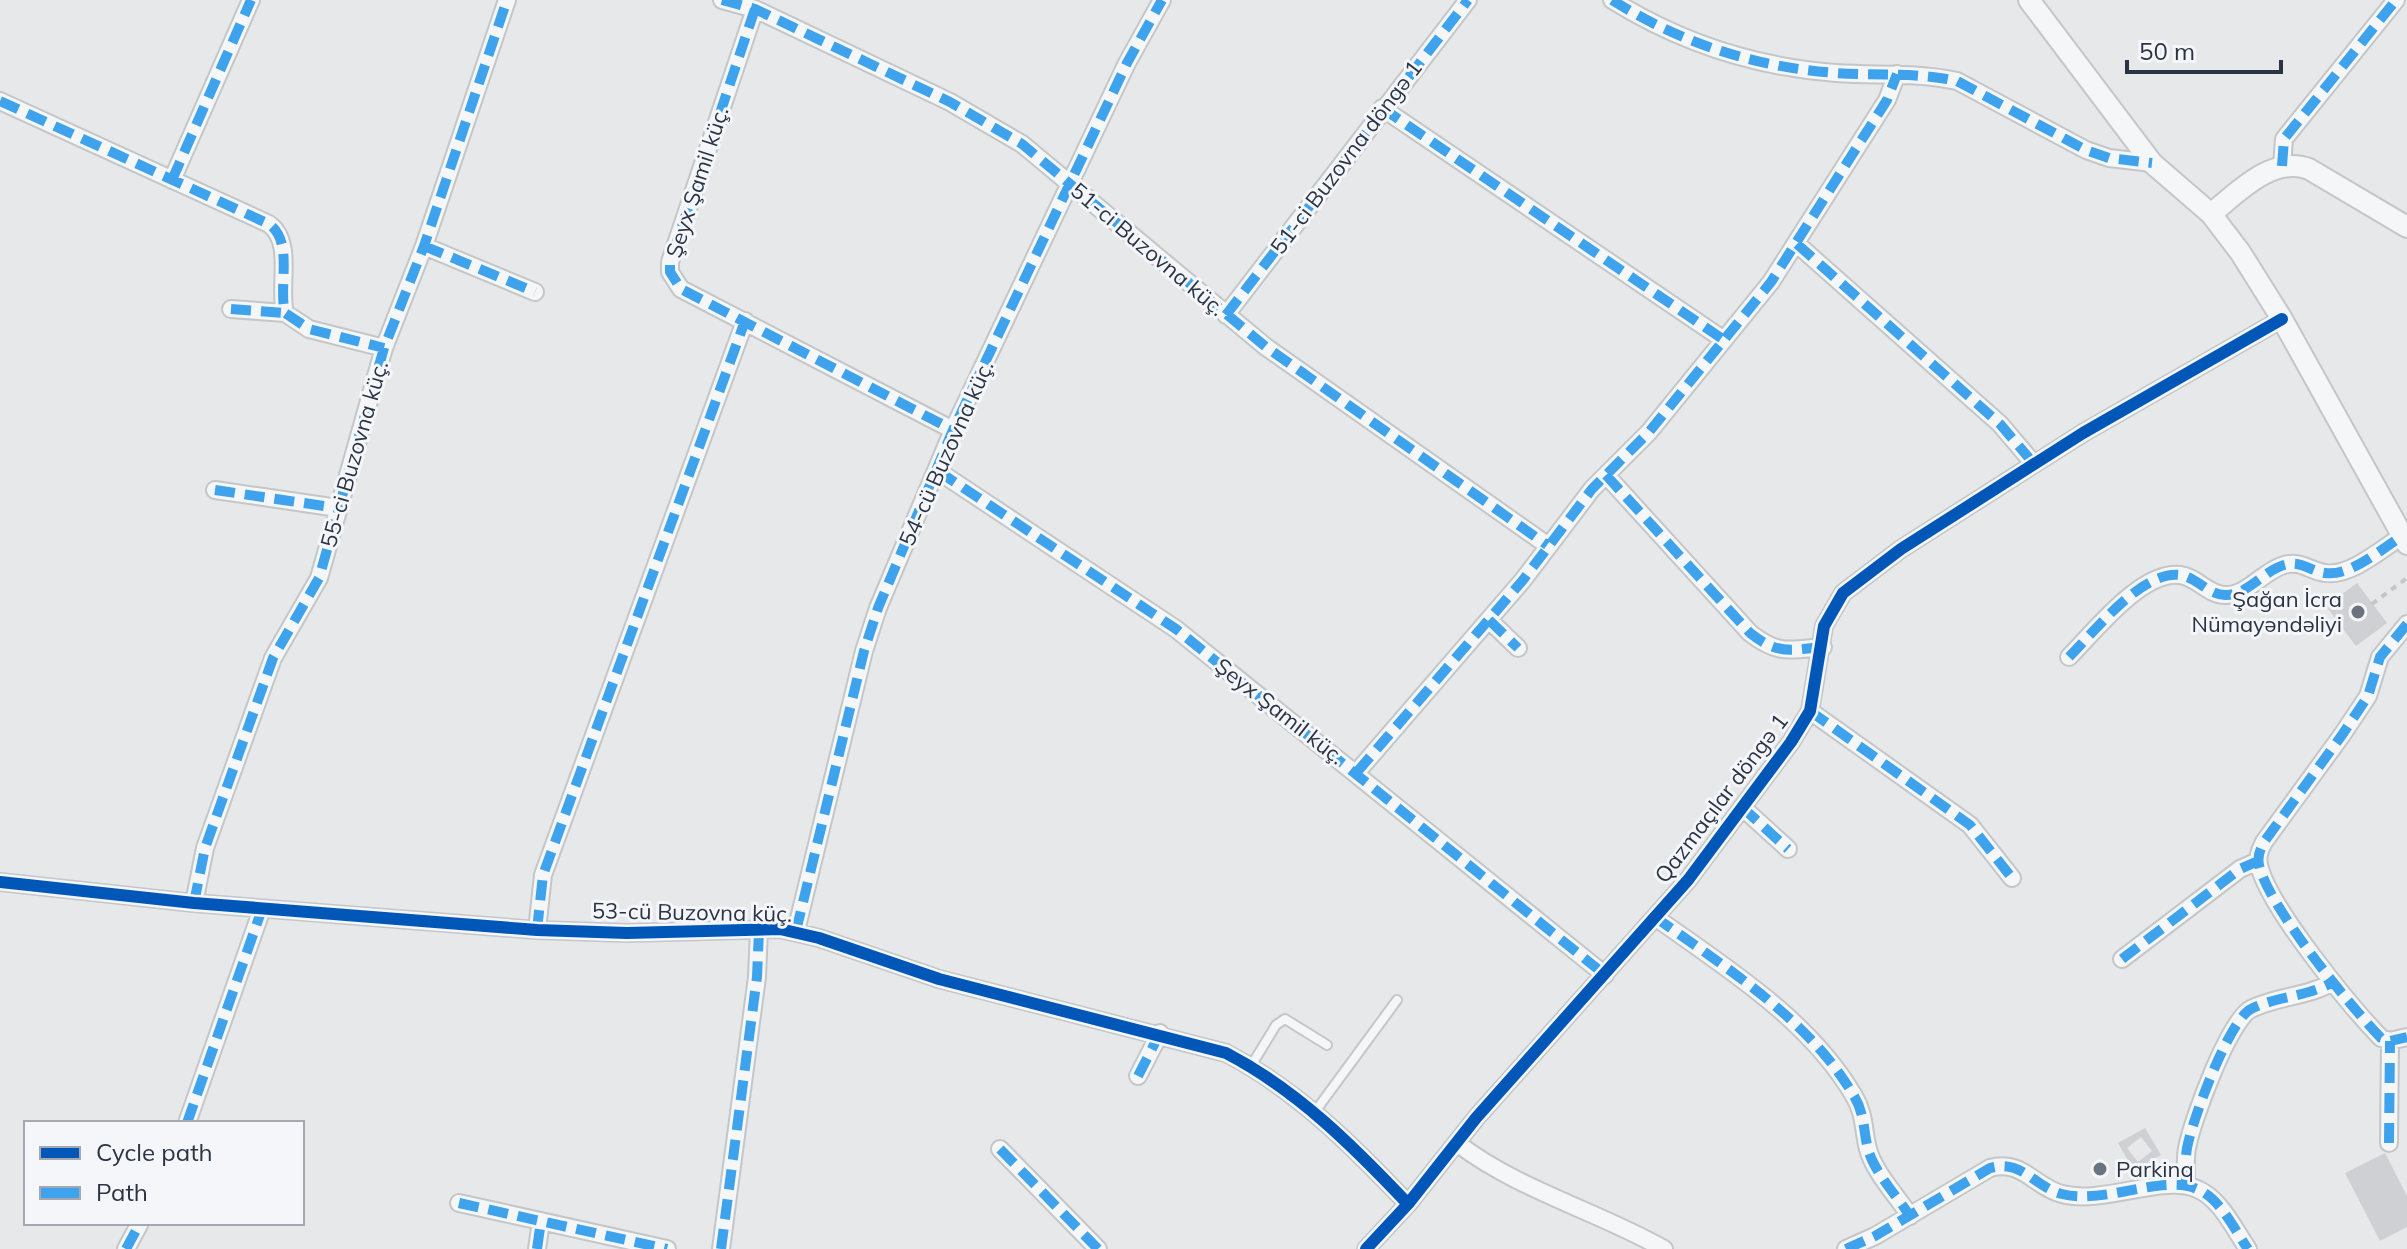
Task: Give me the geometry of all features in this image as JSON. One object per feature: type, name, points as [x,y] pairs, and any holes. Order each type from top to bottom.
[{"type":"street","points":[[172,180],[251,0]]},
{"type":"street","name":"55-ci Buzovna küç.","points":[[194,903],[205,848],[273,658],[313,593],[384,348],[424,246],[507,0]]},
{"type":"street","name":"54-cü Buzovna küç.","points":[[796,931],[864,651],[878,608],[953,430],[1127,63],[1162,0]]},
{"type":"street","name":"51-ci Buzovna döngə 1","points":[[1226,315],[1382,108],[1468,0]]},
{"type":"street","points":[[1612,0],[1666,30],[1737,58],[1814,71],[1897,74],[1957,81],[2086,150],[2109,158],[2152,163]]},
{"type":"street","points":[[2029,0],[2152,163],[2211,214],[2240,252],[2282,319],[2405,540],[2344,570],[2323,573],[2296,563],[2287,564],[2238,593],[2227,595],[2217,594],[2189,577],[2166,575],[2125,600],[2069,657]]},
{"type":"street","points":[[2282,166],[2284,139],[2396,0]]},
{"type":"street","name":"51-ci Buzovna küç.","points":[[726,1],[755,9],[984,119],[1022,144],[1266,347],[1547,545]]},
{"type":"street","name":"Şeyx Şamil küç.","points":[[755,9],[670,262],[670,272],[681,289],[953,430]]},
{"type":"street","points":[[1357,772],[1489,620],[1606,475],[1649,432],[1724,340],[1797,244],[1887,100],[1897,74]]},
{"type":"street","points":[[0,101],[279,232],[282,242],[281,298],[285,313]]},
{"type":"street","points":[[1382,108],[1724,340]]},
{"type":"street","points":[[2211,214],[2255,180],[2282,166],[2309,169],[2407,227]]},
{"type":"street","points":[[1797,244],[2000,424],[2034,464]]},
{"type":"street","points":[[424,246],[535,292]]},
{"type":"street","points":[[231,309],[285,313],[309,329],[384,348]]},
{"type":"street","name":"Qazmaçılar döngə 1","points":[[1366,1249],[1384,1242],[1408,1204],[1457,1143],[1655,917],[1742,807],[1810,711],[1828,615],[1843,593],[1901,549],[2034,464],[2282,319]]},
{"type":"street","points":[[537,930],[543,875],[745,321]]},
{"type":"street","name":"Şeyx Şamil küç.","points":[[938,471],[1176,629],[1605,975]]},
{"type":"street","points":[[1606,475],[1750,633],[1768,647],[1781,651],[1823,647]]},
{"type":"street","points":[[215,490],[338,508]]},
{"type":"street","points":[[1489,620],[1518,648]]},
{"type":"street","points":[[2389,1143],[2399,1039],[2381,1038],[2333,982],[2266,883],[2258,861],[2264,842],[2351,722],[2373,685],[2380,657],[2407,624]]},
{"type":"street","points":[[1810,711],[1970,825],[2012,878]]},
{"type":"street","points":[[1742,807],[1788,849]]},
{"type":"street","points":[[2122,959],[2240,869],[2258,861]]},
{"type":"street","name":"53-cü Buzovna küç.","points":[[0,882],[194,903],[537,930],[627,933],[796,931],[939,979],[1160,1033],[1226,1053],[1251,1066],[1314,1113],[1346,1140],[1408,1204]]},
{"type":"street","points":[[188,1121],[262,909]]},
{"type":"street","points":[[1655,917],[1761,995],[1817,1045],[1855,1096],[1863,1114],[1871,1158],[1910,1216]]},
{"type":"street","points":[[721,1249],[757,977],[759,930]]},
{"type":"street","points":[[2186,1185],[2187,1146],[2235,1025],[2250,1009],[2318,991],[2333,982]]},
{"type":"street","points":[[1138,1076],[1160,1033]]},
{"type":"street","points":[[1457,1143],[1495,1169],[1617,1222],[1664,1249]]},
{"type":"street","points":[[1000,1149],[1098,1249]]},
{"type":"street","points":[[1846,1249],[2000,1165],[2020,1168],[2066,1195],[2135,1192],[2186,1185],[2208,1194],[2248,1249]]},
{"type":"street","points":[[459,1203],[667,1249]]},
{"type":"street","points":[[537,1249],[541,1221]]},
{"type":"street","points":[[126,1249],[139,1225]]},
{"type":"lane","points":[[1314,1113],[1397,1000]]},
{"type":"lane","points":[[1251,1066],[1276,1025],[1285,1019],[1327,1045]]},
{"type":"path","points":[[2372,604],[2407,578]]},
{"type":"building","points":[[2357,583],[2387,623],[2356,646],[2326,606]]},
{"type":"building","points":[[2145,1128],[2161,1155],[2134,1171],[2118,1143]],"holes":[[[2141,1137],[2152,1151],[2138,1162],[2127,1148]]]},
{"type":"building","points":[[2385,1153],[2407,1196],[2407,1227],[2380,1241],[2345,1173]]},
{"type":"marked path","points":[[172,180],[251,0]]},
{"type":"marked path","points":[[194,903],[205,848],[273,658],[319,578],[384,348],[424,246],[507,0]]},
{"type":"marked path","points":[[722,0],[755,9],[950,102],[1022,144],[1266,347],[1547,545]]},
{"type":"marked path","points":[[796,931],[864,651],[878,608],[953,430],[1127,63],[1162,0]]},
{"type":"marked path","points":[[1226,315],[1468,0]]},
{"type":"marked path","points":[[1612,0],[1665,29],[1747,59],[1806,70],[1927,76],[1957,81],[2086,150],[2109,158],[2152,163]]},
{"type":"marked path","points":[[2282,166],[2284,139],[2396,0]]},
{"type":"marked path","points":[[755,9],[670,262],[670,272],[681,289],[953,430]]},
{"type":"marked path","points":[[1357,772],[1523,580],[1592,489],[1649,432],[1771,282],[1887,100],[1897,74]]},
{"type":"marked path","points":[[0,101],[269,224],[277,232],[283,253],[285,313],[309,329],[384,348]]},
{"type":"marked path","points":[[1382,108],[1724,340]]},
{"type":"marked path","points":[[1797,244],[2000,424],[2034,464]]},
{"type":"marked path","points":[[424,246],[535,292]]},
{"type":"marked path","points":[[231,309],[285,313]]},
{"type":"marked path","points":[[537,930],[543,875],[745,321]]},
{"type":"marked path","points":[[938,471],[1176,629],[1605,975]]},
{"type":"marked path","points":[[1606,475],[1750,633],[1776,648],[1823,647]]},
{"type":"marked path","points":[[215,490],[338,508]]},
{"type":"marked path","points":[[2069,657],[2135,592],[2165,576],[2186,576],[2213,592],[2233,594],[2284,565],[2300,565],[2325,573],[2345,571],[2402,536]]},
{"type":"marked path","points":[[1489,620],[1518,648]]},
{"type":"marked path","points":[[2407,624],[2380,657],[2368,696],[2264,842],[2258,859],[2266,883],[2293,929],[2350,1003],[2381,1038],[2390,1041],[2407,1037]]},
{"type":"marked path","points":[[1810,711],[1970,825],[2012,878]]},
{"type":"marked path","points":[[1742,807],[1788,849]]},
{"type":"marked path","points":[[2122,959],[2240,869],[2258,861]]},
{"type":"marked path","points":[[188,1121],[262,909]]},
{"type":"marked path","points":[[1655,917],[1764,997],[1814,1043],[1858,1103],[1871,1158],[1910,1216]]},
{"type":"marked path","points":[[721,1249],[757,977],[759,930]]},
{"type":"marked path","points":[[2186,1185],[2187,1148],[2196,1116],[2222,1051],[2242,1017],[2261,1005],[2313,991],[2333,982]]},
{"type":"marked path","points":[[1138,1076],[1160,1033]]},
{"type":"marked path","points":[[2389,1143],[2390,1041]]},
{"type":"marked path","points":[[1000,1149],[1098,1249]]},
{"type":"marked path","points":[[1846,1249],[1875,1236],[1990,1168],[2001,1166],[2020,1170],[2052,1191],[2078,1196],[2167,1185],[2197,1189],[2220,1207],[2248,1249]]},
{"type":"marked path","points":[[459,1203],[667,1249]]},
{"type":"marked path","points":[[537,1249],[541,1221]]},
{"type":"marked path","points":[[126,1249],[139,1225]]},
{"type":"cycle path","points":[[1366,1249],[1408,1204],[1476,1118],[1688,880],[1791,742],[1810,711],[1824,626],[1843,593],[1901,549],[2083,433],[2282,319]]},
{"type":"cycle path","points":[[0,882],[194,903],[537,930],[627,933],[780,929],[819,938],[939,979],[1226,1053],[1277,1084],[1323,1121],[1408,1204]]},
{"type":"place","name":"Şağan İcra Nümayəndəliyi","points":[[2358,612]]},
{"type":"place","name":"Parkinq","points":[[2100,1169]]}]
